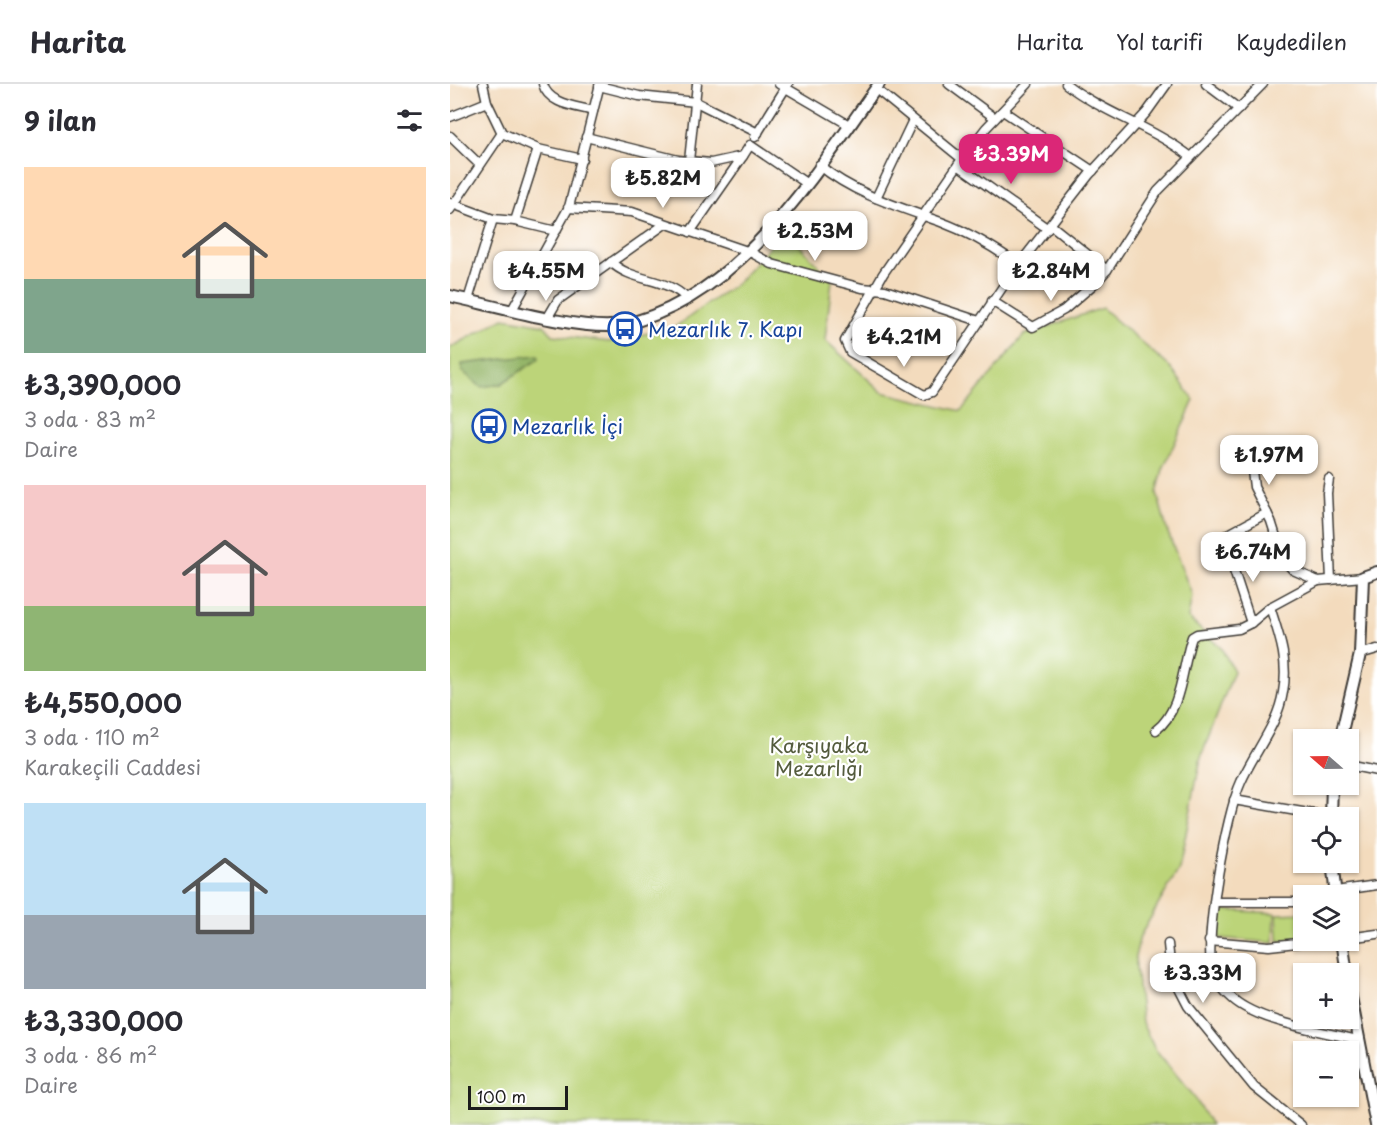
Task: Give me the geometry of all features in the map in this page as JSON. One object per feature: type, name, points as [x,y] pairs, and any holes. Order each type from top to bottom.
[{"type":"main road","points":[[450,296],[583,324],[620,325],[666,310],[750,252],[806,183],[878,85]]},
{"type":"main road","points":[[1343,729],[1360,654],[1363,578],[1377,572]]},
{"type":"main road","points":[[1356,1029],[1376,1125]]},
{"type":"street","points":[[483,84],[487,102],[501,133],[538,149],[582,159]]},
{"type":"street","points":[[543,84],[545,93],[553,99],[593,111]]},
{"type":"street","points":[[690,161],[697,84]]},
{"type":"street","points":[[949,84],[995,118]]},
{"type":"street","points":[[1028,84],[995,118],[960,162],[873,290],[845,342],[846,348],[924,395],[932,392],[1018,265],[1093,171],[1167,84]]},
{"type":"street","points":[[1066,84],[1087,99],[1136,123],[1191,157]]},
{"type":"street","points":[[1206,84],[1239,109]]},
{"type":"street","points":[[992,301],[1027,325],[1037,326],[1083,294],[1107,270],[1158,191],[1263,84]]},
{"type":"street","points":[[512,310],[568,208],[600,85],[639,96],[696,102],[758,133]]},
{"type":"street","points":[[690,232],[758,133],[784,85],[849,125]]},
{"type":"street","points":[[878,85],[960,162],[1107,270]]},
{"type":"street","points":[[450,117],[487,102]]},
{"type":"street","points":[[1003,111],[1093,171]]},
{"type":"street","points":[[876,198],[913,120]]},
{"type":"street","points":[[501,133],[451,206],[493,219],[515,221],[556,231]]},
{"type":"street","points":[[450,136],[480,165]]},
{"type":"street","points":[[586,137],[690,161],[711,163],[743,156]]},
{"type":"street","points":[[750,145],[806,183]]},
{"type":"street","points":[[515,221],[538,149]]},
{"type":"street","points":[[819,165],[833,177],[876,198],[964,232],[1002,253],[1018,265]]},
{"type":"street","points":[[568,208],[620,210],[750,252],[772,264],[873,290],[885,290],[979,321]]},
{"type":"street","points":[[468,300],[493,219]]},
{"type":"street","points":[[548,317],[558,300],[665,224]]},
{"type":"street","points":[[611,262],[620,269],[671,288],[686,298]]},
{"type":"street","points":[[1251,463],[1254,488],[1267,513],[1284,559],[1293,570],[1318,581]]},
{"type":"street","points":[[1329,479],[1327,502],[1331,580]]},
{"type":"street","points":[[1251,623],[1223,537],[1267,513]]},
{"type":"street","points":[[1156,730],[1163,725],[1179,688],[1192,637],[1197,634],[1239,629],[1251,623],[1270,607],[1318,581],[1363,578]]},
{"type":"street","points":[[1270,607],[1285,653],[1283,692],[1271,726],[1234,800],[1222,855],[1209,941],[1212,970],[1216,982],[1235,1001],[1276,1020],[1358,1040]]},
{"type":"street","points":[[1360,654],[1377,649]]},
{"type":"street","points":[[1359,767],[1377,771]]},
{"type":"street","points":[[1234,800],[1293,810]]},
{"type":"street","points":[[1359,889],[1377,885]]},
{"type":"street","points":[[1215,902],[1293,902]]},
{"type":"street","points":[[1359,936],[1377,934]]},
{"type":"street","points":[[1209,941],[1269,946],[1293,943]]},
{"type":"street","points":[[1167,944],[1171,973],[1188,1006],[1254,1087],[1301,1125]]},
{"type":"green space","name":"Karşıyaka Mezarlığı","points":[[785,230],[832,280],[825,340],[882,392],[961,411],[1024,335],[1102,308],[1171,368],[1194,400],[1163,469],[1157,493],[1167,530],[1192,595],[1188,618],[1221,648],[1234,671],[1201,757],[1179,869],[1140,936],[1135,957],[1142,1023],[1155,1049],[1194,1096],[1211,1125],[450,1125],[450,348],[504,318],[544,325],[553,335],[609,342],[675,327],[737,283]]},
{"type":"green space","points":[[538,355],[539,359],[501,384],[481,387],[462,371],[462,364]]},
{"type":"green space","points":[[1221,910],[1275,913],[1274,943],[1218,938]]},
{"type":"green space","points":[[1293,913],[1293,940],[1278,941],[1277,914]]},
{"type":"place","name":"Mezarlık 7. Kapı","points":[[625,329]]},
{"type":"place","name":"Mezarlık İçi","points":[[489,426]]}]
